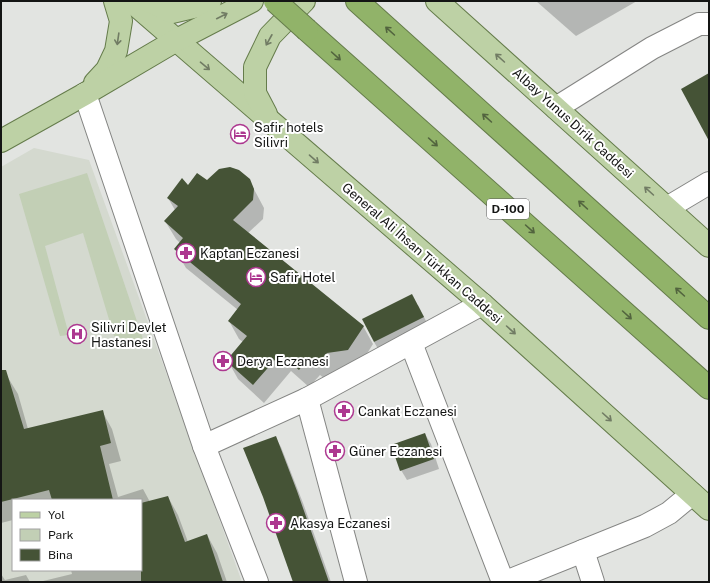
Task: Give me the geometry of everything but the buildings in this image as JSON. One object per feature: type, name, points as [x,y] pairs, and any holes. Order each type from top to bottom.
[{"type":"highway","name":"D-100","points":[[275,1],[709,388]]},
{"type":"highway","points":[[357,1],[709,318]]},
{"type":"main road","points":[[85,94],[107,70],[116,51],[121,21],[115,1]]},
{"type":"main road","name":"General Ali İhsan Türkkan Caddesi","points":[[130,1],[482,304],[709,509]]},
{"type":"main road","points":[[149,1],[172,12],[206,4],[210,1]]},
{"type":"main road","points":[[1,141],[175,41],[252,1]]},
{"type":"main road","points":[[268,120],[255,93],[255,67],[270,36],[304,1]]},
{"type":"main road","name":"Albay Yunus Dirik Caddesi","points":[[437,1],[709,246]]},
{"type":"street","points":[[556,108],[652,48],[699,24],[709,24]]},
{"type":"street","points":[[85,94],[204,446],[257,582]]},
{"type":"street","points":[[667,208],[709,183]]},
{"type":"street","points":[[204,446],[307,399],[482,304]]},
{"type":"street","points":[[411,343],[503,582]]},
{"type":"street","points":[[307,399],[356,582]]},
{"type":"street","points":[[506,582],[651,522],[669,513],[692,494]]},
{"type":"street","points":[[583,551],[592,582]]},
{"type":"shaded area","name":"Silivri Devlet Hastanesi","points":[[34,148],[89,160],[242,582],[1,582],[1,167]]},
{"type":"green space","points":[[87,173],[146,348],[114,336],[83,233],[45,246],[69,335],[60,336],[19,194]]},
{"type":"place","name":"Safir hotels Silivri","points":[[240,134]]},
{"type":"place","name":"Kaptan Eczanesi","points":[[186,253]]},
{"type":"place","name":"Safir Hotel","points":[[256,277]]},
{"type":"place","name":"Silivri Devlet Hastanesi","points":[[77,334]]},
{"type":"place","name":"Derya Eczanesi","points":[[223,361]]},
{"type":"place","name":"Cankat Eczanesi","points":[[344,411]]},
{"type":"place","name":"Güner Eczanesi","points":[[335,451]]},
{"type":"place","name":"Akasya Eczanesi","points":[[276,523]]}]
